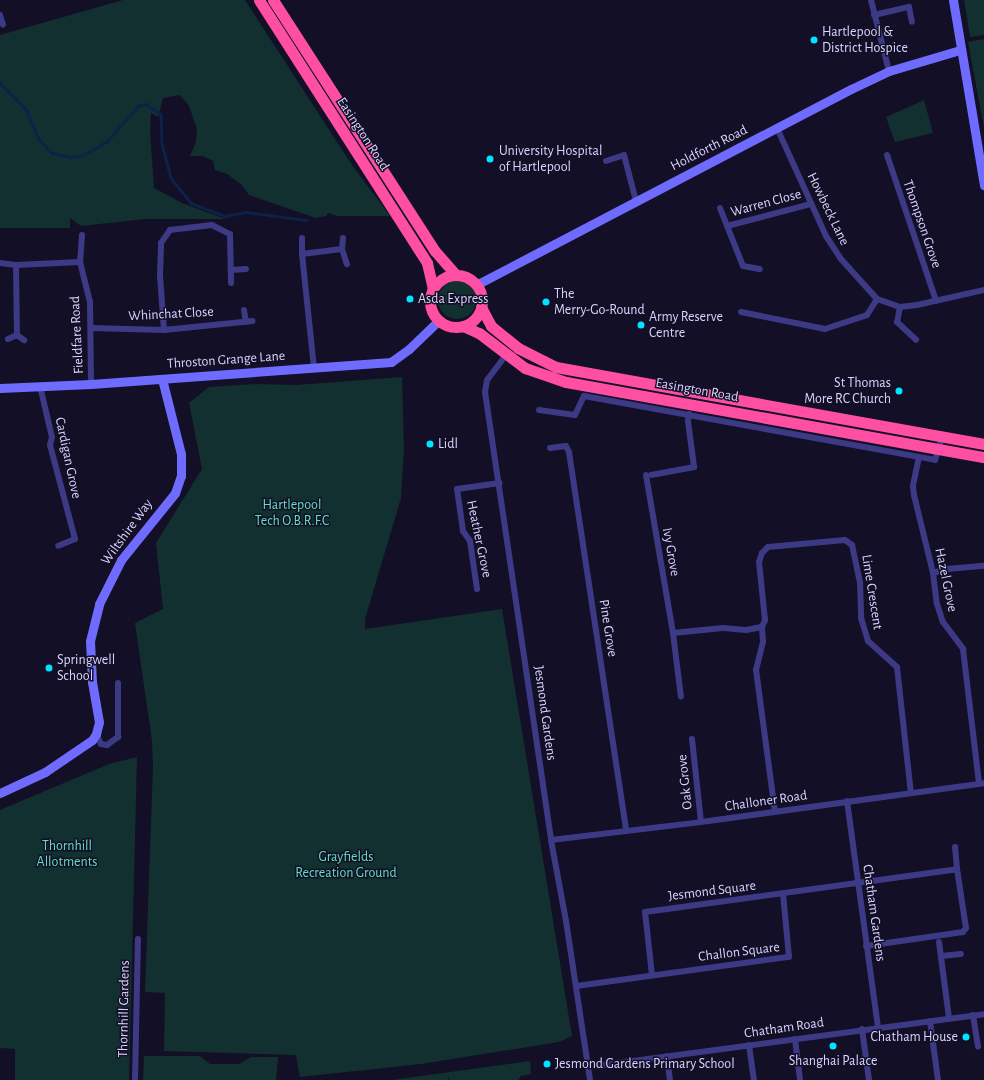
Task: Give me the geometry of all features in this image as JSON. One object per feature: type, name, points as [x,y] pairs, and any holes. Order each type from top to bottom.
[{"type":"highway","name":"Easington Road","points":[[259,0],[427,263],[434,288],[431,309],[438,321],[446,325],[463,326],[479,333],[506,355],[539,374],[590,386],[984,457]]},
{"type":"highway","name":"Easington Road","points":[[274,1],[435,251],[456,276],[470,280],[476,285],[480,292],[481,307],[491,326],[536,359],[556,367],[984,444]]},
{"type":"highway","points":[[434,288],[443,279],[456,276]]},
{"type":"highway","points":[[463,326],[472,322],[481,307]]},
{"type":"highway","points":[[669,400],[672,387]]},
{"type":"street","points":[[870,0],[889,71]]},
{"type":"street","points":[[953,0],[960,50],[984,185]]},
{"type":"street","points":[[874,14],[909,7],[912,22]]},
{"type":"street","points":[[0,15],[3,25]]},
{"type":"street","name":"Holdforth Road","points":[[476,285],[889,71],[960,50]]},
{"type":"street","name":"Howbeck Lane","points":[[777,128],[811,204],[841,259],[877,299],[900,307],[936,301],[984,290]]},
{"type":"street","points":[[606,160],[624,155],[636,201]]},
{"type":"street","name":"Thompson Grove","points":[[887,155],[936,301]]},
{"type":"street","name":"Warren Close","points":[[727,226],[811,204]]},
{"type":"street","name":"Warren Close","points":[[720,208],[743,266],[760,269]]},
{"type":"street","points":[[164,330],[160,262],[161,243],[167,232],[174,228],[212,225],[230,234],[232,284]]},
{"type":"street","name":"Fieldfare Road","points":[[82,235],[80,262],[90,302],[92,384]]},
{"type":"street","points":[[302,238],[302,254],[314,368]]},
{"type":"street","points":[[344,238],[342,249],[347,264]]},
{"type":"street","points":[[302,254],[342,249]]},
{"type":"street","points":[[0,263],[16,265],[80,262]]},
{"type":"street","points":[[16,265],[17,335]]},
{"type":"street","points":[[231,270],[246,269]]},
{"type":"street","points":[[741,312],[825,329],[867,315],[877,299]]},
{"type":"street","points":[[900,307],[897,322],[916,340]]},
{"type":"street","name":"Whinchat Close","points":[[91,328],[164,330],[250,321],[244,310]]},
{"type":"street","name":"Throston Grange Lane","points":[[0,388],[92,384],[391,362],[409,349],[438,321]]},
{"type":"street","points":[[8,339],[17,335]]},
{"type":"street","points":[[17,335],[24,340]]},
{"type":"street","name":"Jesmond Gardens","points":[[506,355],[487,380],[485,392],[500,483],[551,840],[576,986],[590,1080]]},
{"type":"street","points":[[592,373],[589,392],[593,398]]},
{"type":"street","name":"Wiltshire Way","points":[[96,734],[99,722],[92,682],[90,641],[99,604],[121,560],[175,493],[181,476],[181,454],[162,379]]},
{"type":"street","name":"Cardigan Grove","points":[[40,386],[52,437],[50,445],[75,539],[58,546]]},
{"type":"street","points":[[539,410],[575,415],[584,396],[593,398]]},
{"type":"street","name":"Easington Road","points":[[593,398],[689,414],[935,460],[940,448]]},
{"type":"street","points":[[689,414],[688,421],[694,466],[702,465]]},
{"type":"street","points":[[940,448],[942,437]]},
{"type":"street","name":"Pine Grove","points":[[550,448],[566,446],[569,452],[626,831]]},
{"type":"street","name":"Hazel Grove","points":[[919,457],[913,486],[914,495],[933,573],[937,604],[943,622],[963,649],[982,783]]},
{"type":"street","name":"Ivy Grove","points":[[681,697],[673,633],[649,475],[694,466]]},
{"type":"street","name":"Heather Grove","points":[[477,589],[470,541],[463,531],[457,489],[500,483]]},
{"type":"street","name":"Lime Crescent","points":[[775,812],[756,670],[763,642],[762,627],[766,620],[760,562],[762,553],[768,547],[830,540],[845,540],[852,545],[860,583],[861,618],[868,640],[897,667],[911,793]]},
{"type":"street","points":[[933,573],[947,569],[984,566]]},
{"type":"street","points":[[673,633],[762,627]]},
{"type":"street","points":[[0,793],[45,772],[92,740],[96,734],[101,744],[107,745],[118,737],[118,684]]},
{"type":"street","name":"Oak Grove","points":[[692,739],[701,822]]},
{"type":"street","name":"Challoner Road","points":[[551,840],[701,822],[982,783]]},
{"type":"street","name":"Chatham Gardens","points":[[847,801],[878,1027]]},
{"type":"street","points":[[866,946],[963,932],[966,928],[955,847]]},
{"type":"street","name":"Jesmond Square","points":[[652,975],[645,912],[957,869]]},
{"type":"street","name":"Challon Square","points":[[576,986],[789,957],[783,894]]},
{"type":"street","name":"Thornhill Gardens","points":[[135,1080],[138,939]]},
{"type":"street","points":[[939,942],[949,1018]]},
{"type":"street","points":[[941,956],[961,954]]},
{"type":"street","name":"Chatham Road","points":[[588,1067],[795,1040],[862,1029],[984,1014]]},
{"type":"street","points":[[973,1015],[978,1047]]},
{"type":"street","points":[[930,1021],[938,1080]]},
{"type":"street","points":[[862,1029],[869,1080]]},
{"type":"street","points":[[795,1040],[800,1080]]},
{"type":"street","points":[[749,1045],[754,1080]]},
{"type":"street","points":[[667,1056],[670,1080]]},
{"type":"green space","points":[[123,0],[245,0],[352,165],[390,216],[337,216],[328,213],[326,216],[316,218],[249,195],[242,185],[227,174],[215,170],[213,161],[203,156],[190,156],[196,142],[197,129],[189,106],[180,95],[163,98],[158,117],[151,113],[150,131],[154,188],[182,203],[225,219],[145,219],[81,226],[70,218],[70,228],[0,228],[0,35]]},
{"type":"green space","points":[[964,0],[984,0],[984,35],[970,37]]},
{"type":"green space","points":[[984,39],[984,128],[968,42]]},
{"type":"green space","points":[[924,100],[933,133],[895,142],[886,117]]},
{"type":"green space","points":[[453,281],[461,281],[468,284],[473,289],[476,300],[473,311],[468,316],[461,319],[453,319],[446,316],[441,311],[438,304],[438,296],[441,289],[446,284]]},
{"type":"green space","name":"Grayfields Recreation Ground","points":[[402,377],[404,450],[401,498],[365,619],[365,629],[502,609],[572,1036],[559,1042],[421,1064],[300,1077],[296,1055],[164,1051],[165,993],[145,992],[153,765],[152,741],[135,623],[163,609],[156,543],[202,469],[189,403],[209,387],[255,384],[296,385]]},
{"type":"green space","name":"Thornhill Allotments","points":[[137,757],[129,1080],[15,1080],[15,1049],[0,1048],[0,810],[109,764]]},
{"type":"green space","points":[[144,1056],[200,1056],[210,1064],[239,1064],[251,1057],[278,1057],[276,1080],[143,1080]]},
{"type":"green space","points":[[530,1061],[531,1074],[521,1076],[518,1080],[449,1080],[448,1076],[448,1080],[392,1080]]},
{"type":"waterway","points":[[0,83],[26,109],[39,139],[52,153],[71,157],[81,156],[106,142],[138,106],[146,104],[161,114],[162,144],[171,178],[191,203],[225,216],[246,212],[306,220]]},
{"type":"place","name":"Hartlepool & District Hospice","points":[[814,40]]},
{"type":"place","name":"University Hospital of Hartlepool","points":[[490,159]]},
{"type":"place","name":"Asda Express","points":[[410,299]]},
{"type":"place","name":"The Merry-Go-Round","points":[[546,302]]},
{"type":"place","name":"Army Reserve Centre","points":[[641,325]]},
{"type":"place","name":"St Thomas More RC Church","points":[[899,391]]},
{"type":"place","name":"Lidl","points":[[430,444]]},
{"type":"place","name":"Springwell School","points":[[49,668]]},
{"type":"place","name":"Chatham House","points":[[966,1037]]},
{"type":"place","name":"Shanghai Palace","points":[[833,1046]]},
{"type":"place","name":"Jesmond Gardens Primary School","points":[[547,1064]]},
{"type":"park label","name":"Hartlepool Tech O.B.R.F.C","points":[[292,514]]}]
